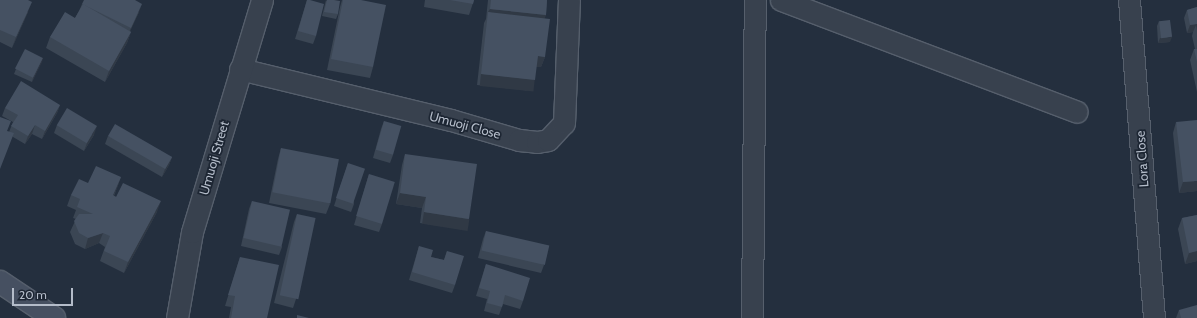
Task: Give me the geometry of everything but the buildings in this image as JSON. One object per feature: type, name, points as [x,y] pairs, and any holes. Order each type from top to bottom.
[{"type":"main road","points":[[0,282],[54,318]]},
{"type":"street","name":"Umuoji Street","points":[[177,318],[192,232],[262,0]]},
{"type":"street","name":"Umuoji Close","points":[[240,69],[451,120],[519,140],[537,142],[548,140],[564,123],[569,0]]},
{"type":"street","points":[[752,318],[756,0]]},
{"type":"street","points":[[781,0],[1078,112]]},
{"type":"street","name":"Lora Close","points":[[1129,0],[1154,318]]}]
